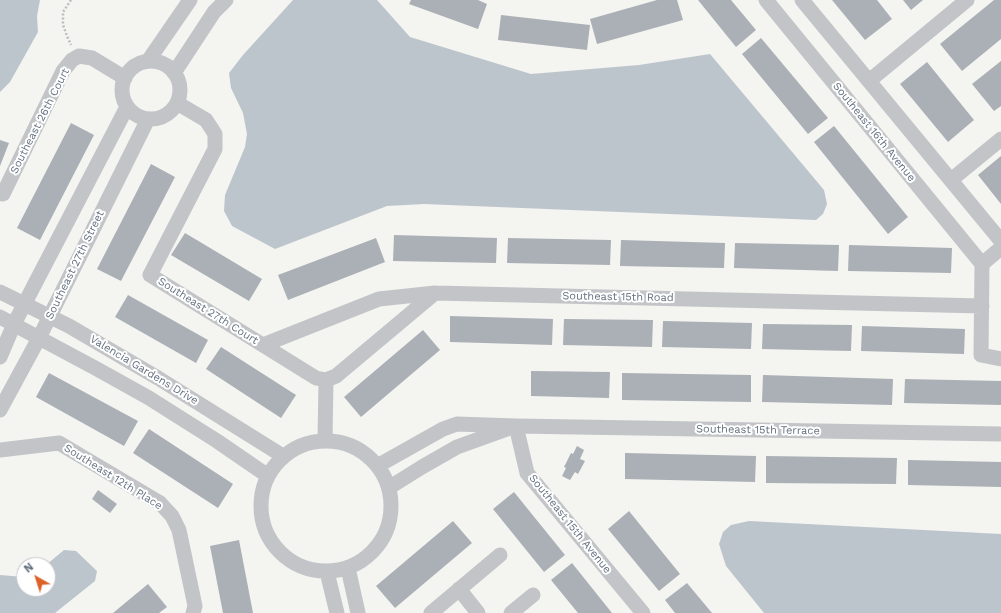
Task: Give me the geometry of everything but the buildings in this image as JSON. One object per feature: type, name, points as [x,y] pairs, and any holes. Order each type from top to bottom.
[{"type":"street","points":[[148,61],[190,0]]},
{"type":"street","points":[[174,73],[214,12],[226,0]]},
{"type":"street","name":"Southeast 16th Avenue","points":[[766,0],[982,264]]},
{"type":"street","points":[[802,0],[1001,241]]},
{"type":"street","points":[[869,80],[968,0]]},
{"type":"street","name":"Southeast 26th Court","points":[[2,193],[63,71],[72,60],[79,56],[92,58],[125,78]]},
{"type":"street","points":[[148,61],[155,61],[163,63],[174,73],[180,88],[179,95],[177,103],[172,110],[165,115],[148,119],[136,115],[127,106],[122,92],[122,85],[130,69],[138,64],[148,61]]},
{"type":"street","name":"Southeast 27th Court","points":[[177,103],[206,120],[215,134],[215,149],[150,275],[316,378],[326,380]]},
{"type":"street","points":[[0,357],[14,324],[127,106]]},
{"type":"street","name":"Southeast 27th Street","points":[[0,410],[39,338],[148,119]]},
{"type":"street","points":[[112,136],[133,148]]},
{"type":"street","points":[[951,180],[1001,139]]},
{"type":"street","points":[[1001,248],[982,264],[981,355],[1001,359]]},
{"type":"street","name":"Valencia Gardens Drive","points":[[0,292],[69,326],[158,378],[283,456]]},
{"type":"street","points":[[325,440],[326,380],[336,376],[435,293]]},
{"type":"street","name":"Southeast 15th Road","points":[[263,345],[379,299],[435,293],[982,306]]},
{"type":"street","name":"Valencia Gardens Drive","points":[[0,317],[149,398],[217,441],[268,476]]},
{"type":"street","points":[[457,424],[457,447]]},
{"type":"street","name":"Southeast 15th Terrace","points":[[378,465],[443,428],[457,424],[1001,434]]},
{"type":"street","name":"Southeast 15th Terrace","points":[[390,487],[422,466],[457,447],[516,426]]},
{"type":"street","name":"Southeast 15th Avenue","points":[[516,426],[527,473],[643,613]]},
{"type":"street","points":[[325,440],[345,442],[364,451],[378,465],[385,475],[390,487],[392,507],[389,526],[380,544],[366,558],[348,568],[327,572],[308,569],[290,561],[276,548],[269,537],[266,532],[261,513],[262,494],[268,476],[275,465],[283,456],[296,447],[310,442],[325,440]]},
{"type":"street","name":"Southeast 12th Place","points":[[0,451],[59,443],[160,503],[172,516],[180,530],[195,606],[193,613]]},
{"type":"street","points":[[0,451],[0,463]]},
{"type":"street","points":[[431,613],[500,555]]},
{"type":"street","points":[[348,568],[358,613]]},
{"type":"street","points":[[327,572],[337,613]]},
{"type":"street","points":[[459,589],[478,613]]},
{"type":"street","points":[[511,613],[533,595]]},
{"type":"path","points":[[71,0],[63,12],[63,24],[73,48]]},
{"type":"shaded area","points":[[0,0],[40,0],[37,16],[38,32],[10,82],[0,92]]},
{"type":"shaded area","points":[[293,0],[377,0],[410,37],[531,74],[639,65],[710,54],[824,190],[827,204],[823,214],[816,220],[424,204],[387,206],[275,249],[232,226],[224,211],[225,195],[245,147],[247,134],[243,113],[231,88],[229,73],[243,55]]},
{"type":"shaded area","points":[[749,521],[1001,534],[1001,613],[764,613],[726,566],[719,544],[723,532],[731,525]]},
{"type":"shaded area","points":[[64,550],[76,551],[97,571],[95,581],[55,613],[0,613],[0,575],[16,576],[16,597],[56,597],[56,557]]}]
